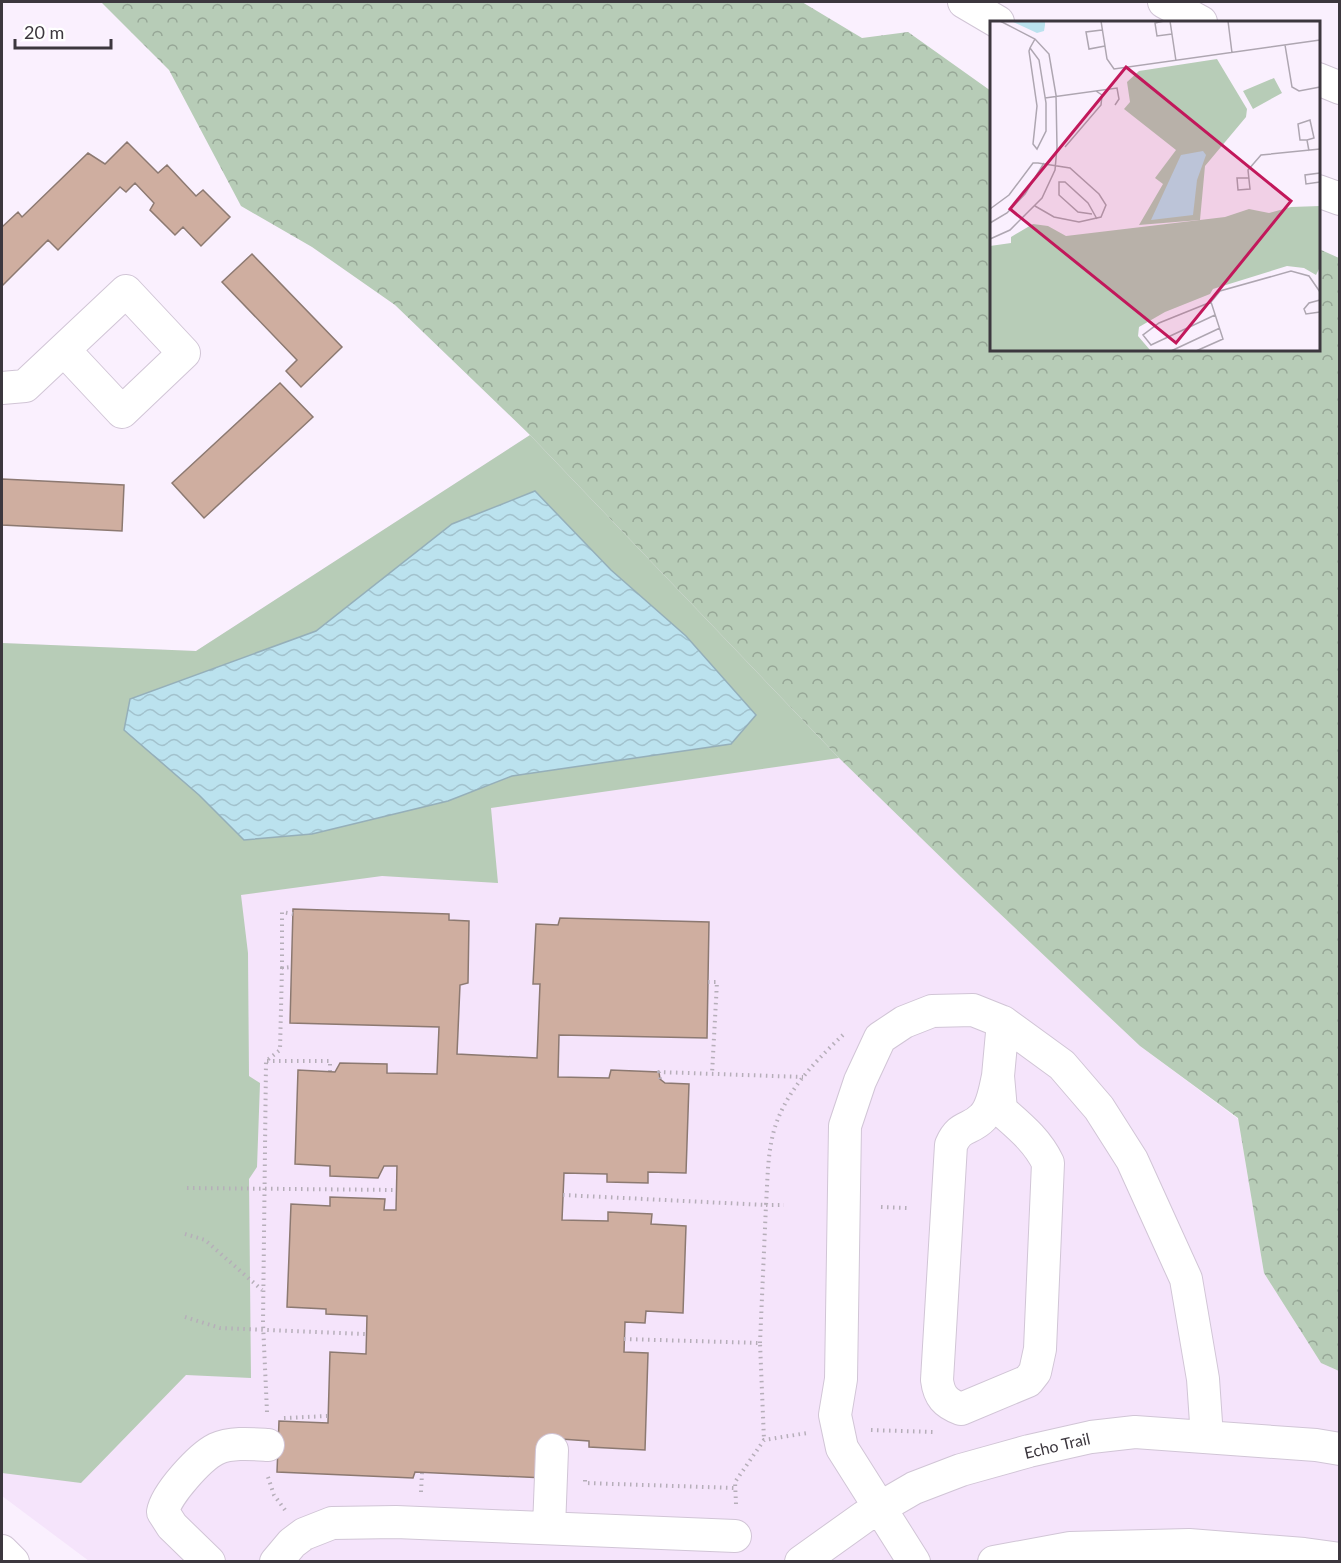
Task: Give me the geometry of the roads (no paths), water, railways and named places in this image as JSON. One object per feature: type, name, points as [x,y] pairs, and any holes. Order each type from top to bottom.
[{"type":"street","points":[[964,2],[996,21]]},
{"type":"street","points":[[1164,2],[1199,21]]},
{"type":"street","points":[[1320,80],[1340,88]]},
{"type":"street","points":[[1320,192],[1340,199]]},
{"type":"street","points":[[2,388],[25,386],[64,350]]},
{"type":"street","points":[[914,1562],[842,1448],[835,1414],[841,1378],[845,1126],[860,1081],[880,1038],[904,1022],[932,1011],[973,1010],[1003,1022],[1062,1065],[1099,1108],[1132,1160],[1186,1279],[1203,1379],[1207,1437]]},
{"type":"street","points":[[998,1076],[989,1108],[983,1118],[956,1133],[951,1145],[937,1380],[939,1392],[948,1404],[961,1409],[1028,1381],[1035,1372],[1040,1349],[1048,1163],[1028,1133],[1001,1110],[998,1076],[1003,1022]]},
{"type":"street","name":"Echo Trail","points":[[801,1562],[881,1507],[914,1488],[961,1470],[1029,1451],[1092,1437],[1136,1432],[1316,1445],[1340,1449]]},
{"type":"street","points":[[209,1562],[172,1526],[163,1512],[164,1504],[178,1484],[215,1449],[236,1445],[268,1445]]},
{"type":"street","points":[[549,1528],[552,1450]]},
{"type":"street","points":[[276,1562],[292,1543],[304,1534],[332,1523],[342,1522],[396,1521],[735,1536]]},
{"type":"street","points":[[994,1562],[1070,1548],[1189,1545],[1340,1559]]},
{"type":"street","points":[[2,1551],[13,1562]]},
{"type":"water","points":[[535,491],[611,570],[686,636],[756,715],[731,744],[512,776],[448,801],[312,834],[244,840],[199,795],[124,730],[130,699],[316,631],[452,524]]}]
